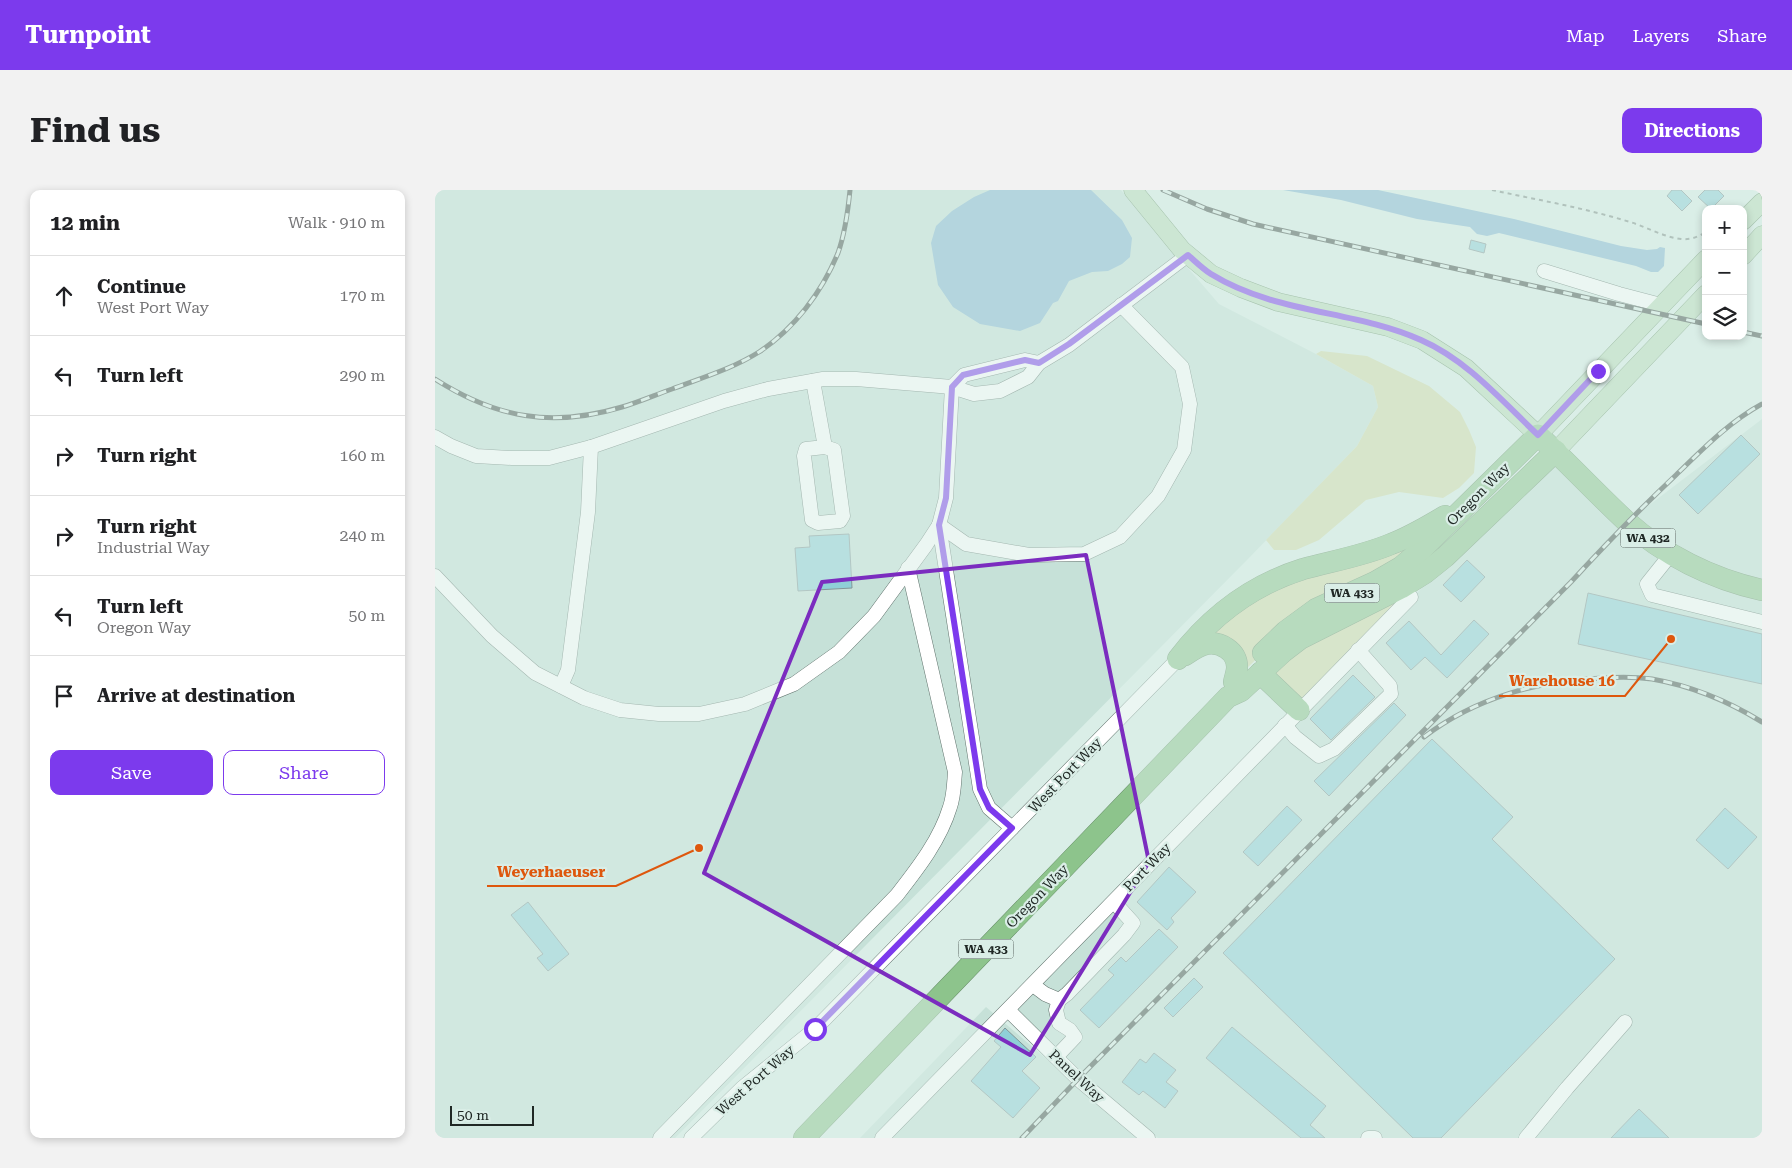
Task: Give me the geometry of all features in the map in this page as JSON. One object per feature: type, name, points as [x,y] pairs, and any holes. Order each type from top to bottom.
[{"type":"highway","name":"WA 432","points":[[1538,435],[1627,522],[1671,554],[1725,580],[1762,590]]},
{"type":"highway","name":"Oregon Way","points":[[805,1138],[1286,630],[1316,609],[1375,582],[1401,567],[1538,435]]},
{"type":"highway","name":"Oregon Way","points":[[1231,690],[1241,690],[1283,652],[1301,639],[1401,588],[1425,573],[1445,557],[1556,451]]},
{"type":"highway","points":[[1178,659],[1199,633],[1232,605],[1249,594],[1301,570],[1360,555],[1391,544],[1469,503]]},
{"type":"highway","points":[[1178,659],[1206,644],[1222,646],[1233,655],[1236,662],[1237,667],[1231,690]]},
{"type":"highway","points":[[1260,672],[1291,718]]},
{"type":"main road","name":"WA 432","points":[[1133,190],[1182,250],[1211,274],[1278,302],[1388,327],[1422,340],[1466,368],[1538,435]]},
{"type":"main road","points":[[1747,217],[1762,202]]},
{"type":"main road","points":[[1747,252],[1762,236]]},
{"type":"main road","name":"Oregon Way","points":[[1538,435],[1702,263]]},
{"type":"main road","name":"Oregon Way","points":[[1556,451],[1705,295]]},
{"type":"street","points":[[435,437],[475,456],[549,458],[591,447],[768,388],[813,381],[856,378],[952,387],[974,394],[1000,391],[1028,377],[1039,363],[1069,344],[1188,255]]},
{"type":"street","points":[[1544,270],[1661,305]]},
{"type":"street","points":[[939,525],[966,544],[1029,555],[1084,554],[1120,537],[1158,496],[1184,450],[1190,404],[1182,367],[1121,306]]},
{"type":"street","points":[[435,576],[492,636],[535,673],[584,698],[620,710],[649,713],[699,714],[745,704],[794,684],[839,652],[874,616],[939,525],[946,498],[952,387],[963,375],[1025,360],[1039,363]]},
{"type":"street","points":[[813,381],[825,447]]},
{"type":"street","points":[[561,686],[568,670],[588,512],[591,447]]},
{"type":"street","points":[[825,447],[834,450],[843,516],[840,521],[818,524],[812,520],[804,456],[806,449],[825,447]]},
{"type":"street","points":[[939,525],[980,789],[989,808],[1012,828]]},
{"type":"street","points":[[1671,554],[1647,584],[1652,595],[1762,622]]},
{"type":"street","points":[[660,1138],[897,895],[922,862],[942,827],[951,805],[955,772],[908,568]]},
{"type":"street","name":"Port Way","points":[[882,1138],[1411,597]]},
{"type":"street","points":[[1291,718],[1295,737],[1319,756],[1334,748],[1391,694],[1390,686],[1358,650]]},
{"type":"street","name":"West Port Way","points":[[691,1138],[742,1088],[815,1029],[1178,659]]},
{"type":"street","points":[[1056,1058],[1075,1037],[1070,1030],[1059,1022],[1056,1010],[1059,1000],[1124,935],[1133,923],[1114,902]]},
{"type":"street","points":[[1033,985],[1045,994],[1059,1000]]},
{"type":"street","name":"Panel Way","points":[[1008,1010],[1078,1079],[1148,1138]]},
{"type":"street","points":[[1526,1138],[1625,1022]]},
{"type":"street","points":[[1368,1138],[1375,1138]]},
{"type":"path","points":[[1492,190],[1631,222],[1667,236],[1682,239],[1698,238],[1702,235]]},
{"type":"highlighted area","points":[[1086,555],[1149,862],[1030,1055],[704,873],[822,582]]},
{"type":"shaded area","points":[[435,190],[1121,190],[1219,304],[1373,386],[1378,407],[1357,446],[1250,557],[675,1138],[435,1138]]},
{"type":"shaded area","points":[[1762,419],[1762,1138],[1158,1138],[1008,1010],[1556,451],[1627,522]]},
{"type":"shaded area","points":[[986,1007],[1138,1138],[860,1138]]},
{"type":"green space","points":[[1321,351],[1367,356],[1429,386],[1460,412],[1476,447],[1474,473],[1459,488],[1443,498],[1399,492],[1366,500],[1319,540],[1296,550],[1274,550],[1266,540],[1357,446],[1378,407],[1373,386],[1316,354]]},
{"type":"green space","points":[[1422,549],[1286,631],[1246,669],[1237,667],[1194,638],[1232,605],[1375,550]]},
{"type":"green space","points":[[1411,597],[1299,710],[1260,673],[1327,625]]},
{"type":"water","points":[[990,190],[1091,190],[1122,220],[1132,238],[1130,257],[1122,264],[1108,271],[1092,272],[1069,281],[1058,301],[1053,303],[1040,323],[1020,331],[980,324],[953,307],[938,285],[931,243],[936,226],[952,211],[974,197]]},
{"type":"water","points":[[1283,190],[1378,190],[1514,219],[1621,246],[1647,250],[1660,247],[1665,248],[1664,266],[1658,272],[1651,272],[1636,266],[1499,233],[1487,236],[1477,234],[1470,227],[1417,219],[1341,200]]},
{"type":"building","points":[[1672,190],[1681,190],[1692,201],[1682,211],[1667,196]]},
{"type":"building","points":[[1705,190],[1718,190],[1724,196],[1715,205],[1707,205],[1698,197]]},
{"type":"building","points":[[1471,240],[1486,244],[1484,253],[1469,249]]},
{"type":"building","points":[[1741,435],[1760,454],[1698,514],[1679,495]]},
{"type":"building","points":[[849,534],[852,588],[798,591],[795,548],[810,547],[809,536]]},
{"type":"building","points":[[1467,560],[1485,577],[1461,602],[1443,585]]},
{"type":"building","points":[[1588,593],[1762,634],[1762,684],[1578,644]]},
{"type":"building","points":[[1474,620],[1489,634],[1447,678],[1425,657],[1411,670],[1386,643],[1409,621],[1441,655]]},
{"type":"building","points":[[1353,675],[1375,697],[1331,740],[1310,719]]},
{"type":"building","points":[[1394,703],[1406,715],[1329,796],[1314,781]]},
{"type":"building","points":[[1432,739],[1513,817],[1492,839],[1615,959],[1441,1138],[1413,1138],[1223,953]]},
{"type":"building","points":[[1287,806],[1302,820],[1258,866],[1243,852]]},
{"type":"building","points":[[1725,808],[1757,837],[1728,869],[1696,840]]},
{"type":"building","points":[[1169,867],[1196,892],[1171,918],[1174,922],[1167,930],[1137,902]]},
{"type":"building","points":[[528,902],[569,954],[548,971],[537,958],[543,954],[511,915]]},
{"type":"building","points":[[1159,929],[1178,947],[1099,1028],[1080,1010],[1114,975],[1108,970],[1121,957],[1126,962]]},
{"type":"building","points":[[1194,978],[1203,987],[1173,1017],[1164,1008]]},
{"type":"building","points":[[1232,1027],[1326,1106],[1310,1125],[1325,1138],[1301,1138],[1206,1058]]},
{"type":"building","points":[[1005,1028],[1036,1057],[1022,1071],[1040,1088],[1013,1118],[971,1081],[1001,1047],[994,1041]]},
{"type":"building","points":[[1154,1053],[1176,1070],[1166,1082],[1178,1091],[1165,1108],[1143,1091],[1139,1095],[1122,1082],[1140,1059],[1146,1063]]},
{"type":"building","points":[[1639,1109],[1669,1138],[1611,1138]]},
{"type":"railway","points":[[435,379],[480,403],[503,411],[525,416],[548,418],[572,417],[628,405],[738,363],[759,352],[784,332],[806,308],[824,282],[843,238],[850,190]]},
{"type":"railway","points":[[1163,190],[1207,209],[1253,224],[1702,323]]},
{"type":"railway","points":[[1747,333],[1762,336]]},
{"type":"railway","points":[[1022,1138],[1649,501],[1717,436],[1738,419],[1762,404]]},
{"type":"railway","points":[[1424,737],[1464,712],[1509,694],[1555,683],[1609,678],[1652,679],[1695,690],[1736,707],[1762,722]]},
{"type":"place","name":"Warehouse 16","points":[[1671,639]]},
{"type":"place","name":"Weyerhaeuser","points":[[699,848]]},
{"type":"route","points":[[815,1029],[1012,828],[989,808],[980,789],[939,525],[946,498],[952,387],[963,375],[1025,360],[1039,363],[1069,344],[1188,255],[1211,274],[1278,302],[1388,327],[1422,340],[1466,368],[1538,435],[1598,371]]}]
